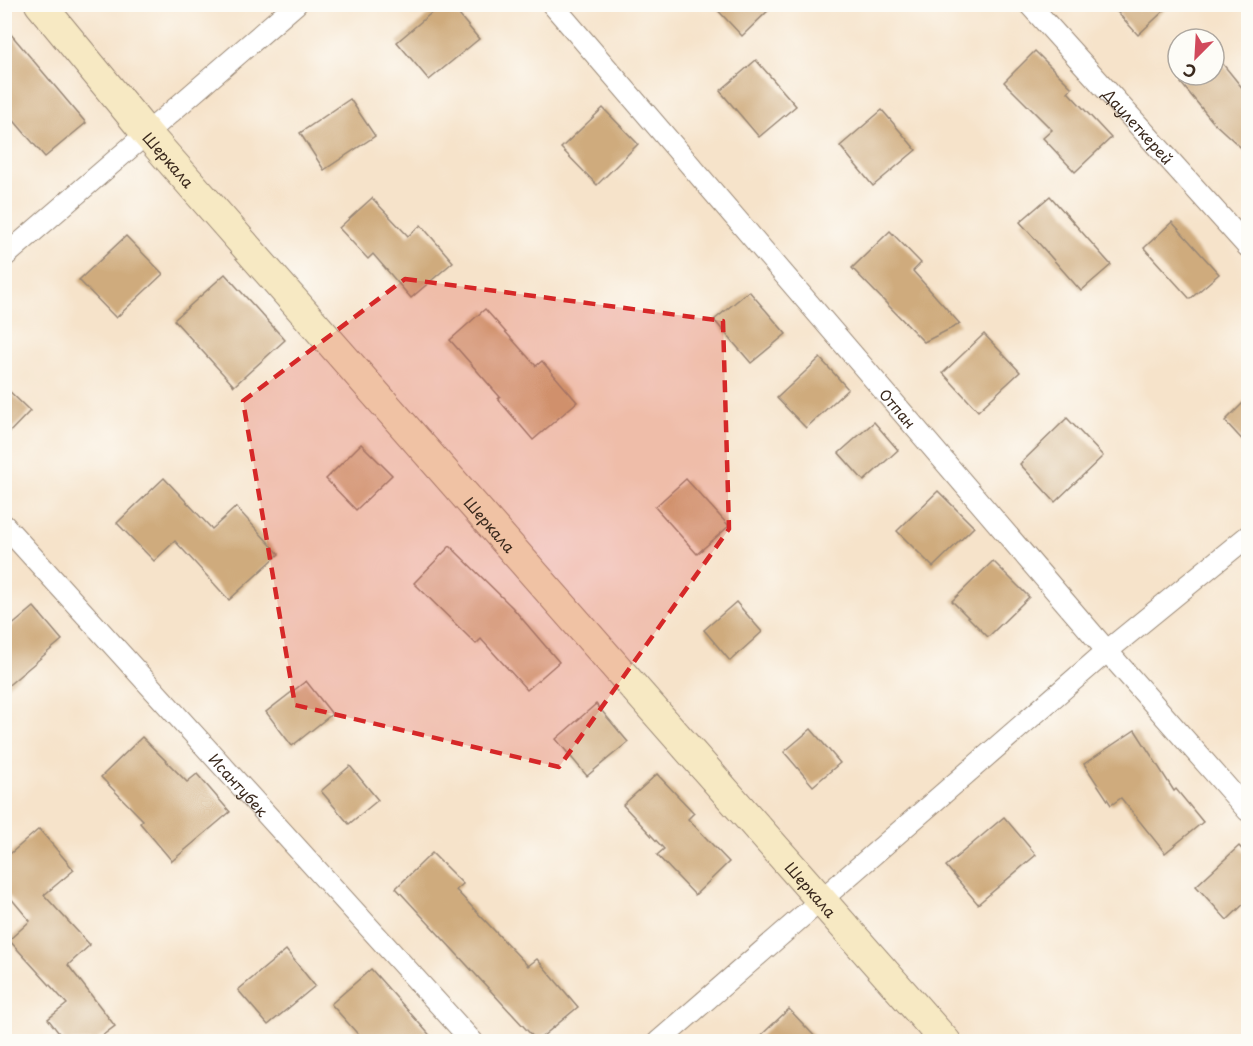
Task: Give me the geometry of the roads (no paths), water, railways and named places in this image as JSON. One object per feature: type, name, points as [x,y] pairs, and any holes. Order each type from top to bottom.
[{"type":"street","name":"Шеркала","points":[[40,4],[147,134],[946,1041]]},
{"type":"street","points":[[4,257],[296,4]]},
{"type":"street","name":"Отпан","points":[[552,4],[1107,651],[1248,811]]},
{"type":"street","name":"Даулеткерей","points":[[1029,4],[1248,247]]},
{"type":"street","name":"Исантубек","points":[[4,525],[472,1041]]},
{"type":"street","points":[[658,1041],[1107,651],[1248,536]]}]
